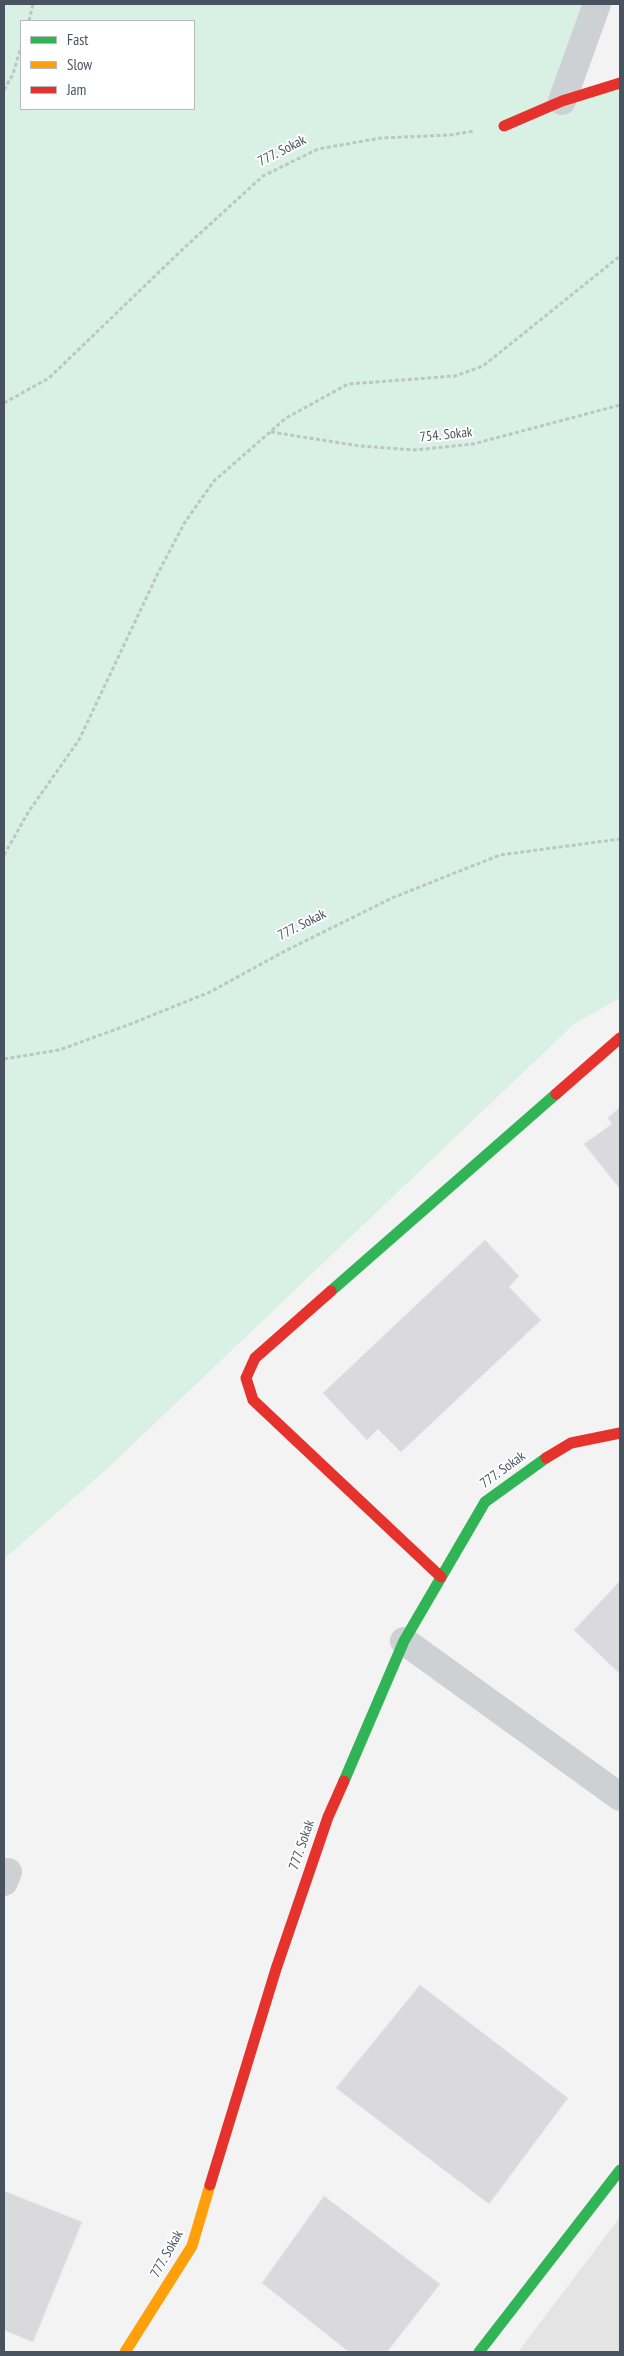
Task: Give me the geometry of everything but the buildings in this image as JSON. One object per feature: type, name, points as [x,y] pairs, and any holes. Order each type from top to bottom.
[{"type":"street","points":[[562,101],[597,4]]},
{"type":"street","points":[[504,126],[562,101],[620,83]]},
{"type":"street","points":[[440,1576],[253,1400],[246,1378],[255,1358],[620,1038]]},
{"type":"street","name":"777. Sokak","points":[[125,2352],[192,2246],[276,1969],[328,1817],[404,1641],[440,1576],[485,1502],[538,1463],[571,1443],[620,1434]]},
{"type":"street","points":[[404,1641],[620,1797]]},
{"type":"street","points":[[479,2352],[620,2170]]},
{"type":"path","points":[[29,20],[33,4]]},
{"type":"path","points":[[4,90],[13,74],[20,50]]},
{"type":"path","name":"777. Sokak","points":[[4,403],[50,378],[184,248],[263,176],[318,150],[380,138],[450,135],[504,126]]},
{"type":"path","points":[[4,855],[29,811],[79,740],[159,571],[185,522],[214,481],[286,418],[348,384],[455,376],[483,366],[620,256]]},
{"type":"path","name":"754. Sokak","points":[[270,432],[360,446],[415,450],[474,444],[620,405]]},
{"type":"path","name":"777. Sokak","points":[[4,1059],[59,1050],[210,992],[285,950],[392,898],[500,855],[620,839]]},
{"type":"shaded area","points":[[620,2217],[620,2352],[518,2352]]},
{"type":"green space","points":[[4,4],[597,4],[563,100],[620,83],[620,998],[574,1024],[108,1468],[4,1559]]},
{"type":"traffic: fast","points":[[331,1291],[556,1094]]},
{"type":"traffic: fast","points":[[344,1781],[404,1641],[485,1502],[546,1458]]},
{"type":"traffic: fast","points":[[479,2352],[620,2170]]},
{"type":"traffic: slow","points":[[125,2352],[192,2246],[210,2185]]},
{"type":"traffic: jam","points":[[504,126],[562,101],[620,83]]},
{"type":"traffic: jam","points":[[556,1094],[620,1038]]},
{"type":"traffic: jam","points":[[331,1291],[255,1358],[246,1378],[253,1400],[441,1577]]},
{"type":"traffic: jam","points":[[546,1458],[571,1443],[620,1433]]},
{"type":"traffic: jam","points":[[210,2185],[276,1969],[328,1817],[344,1781]]}]
